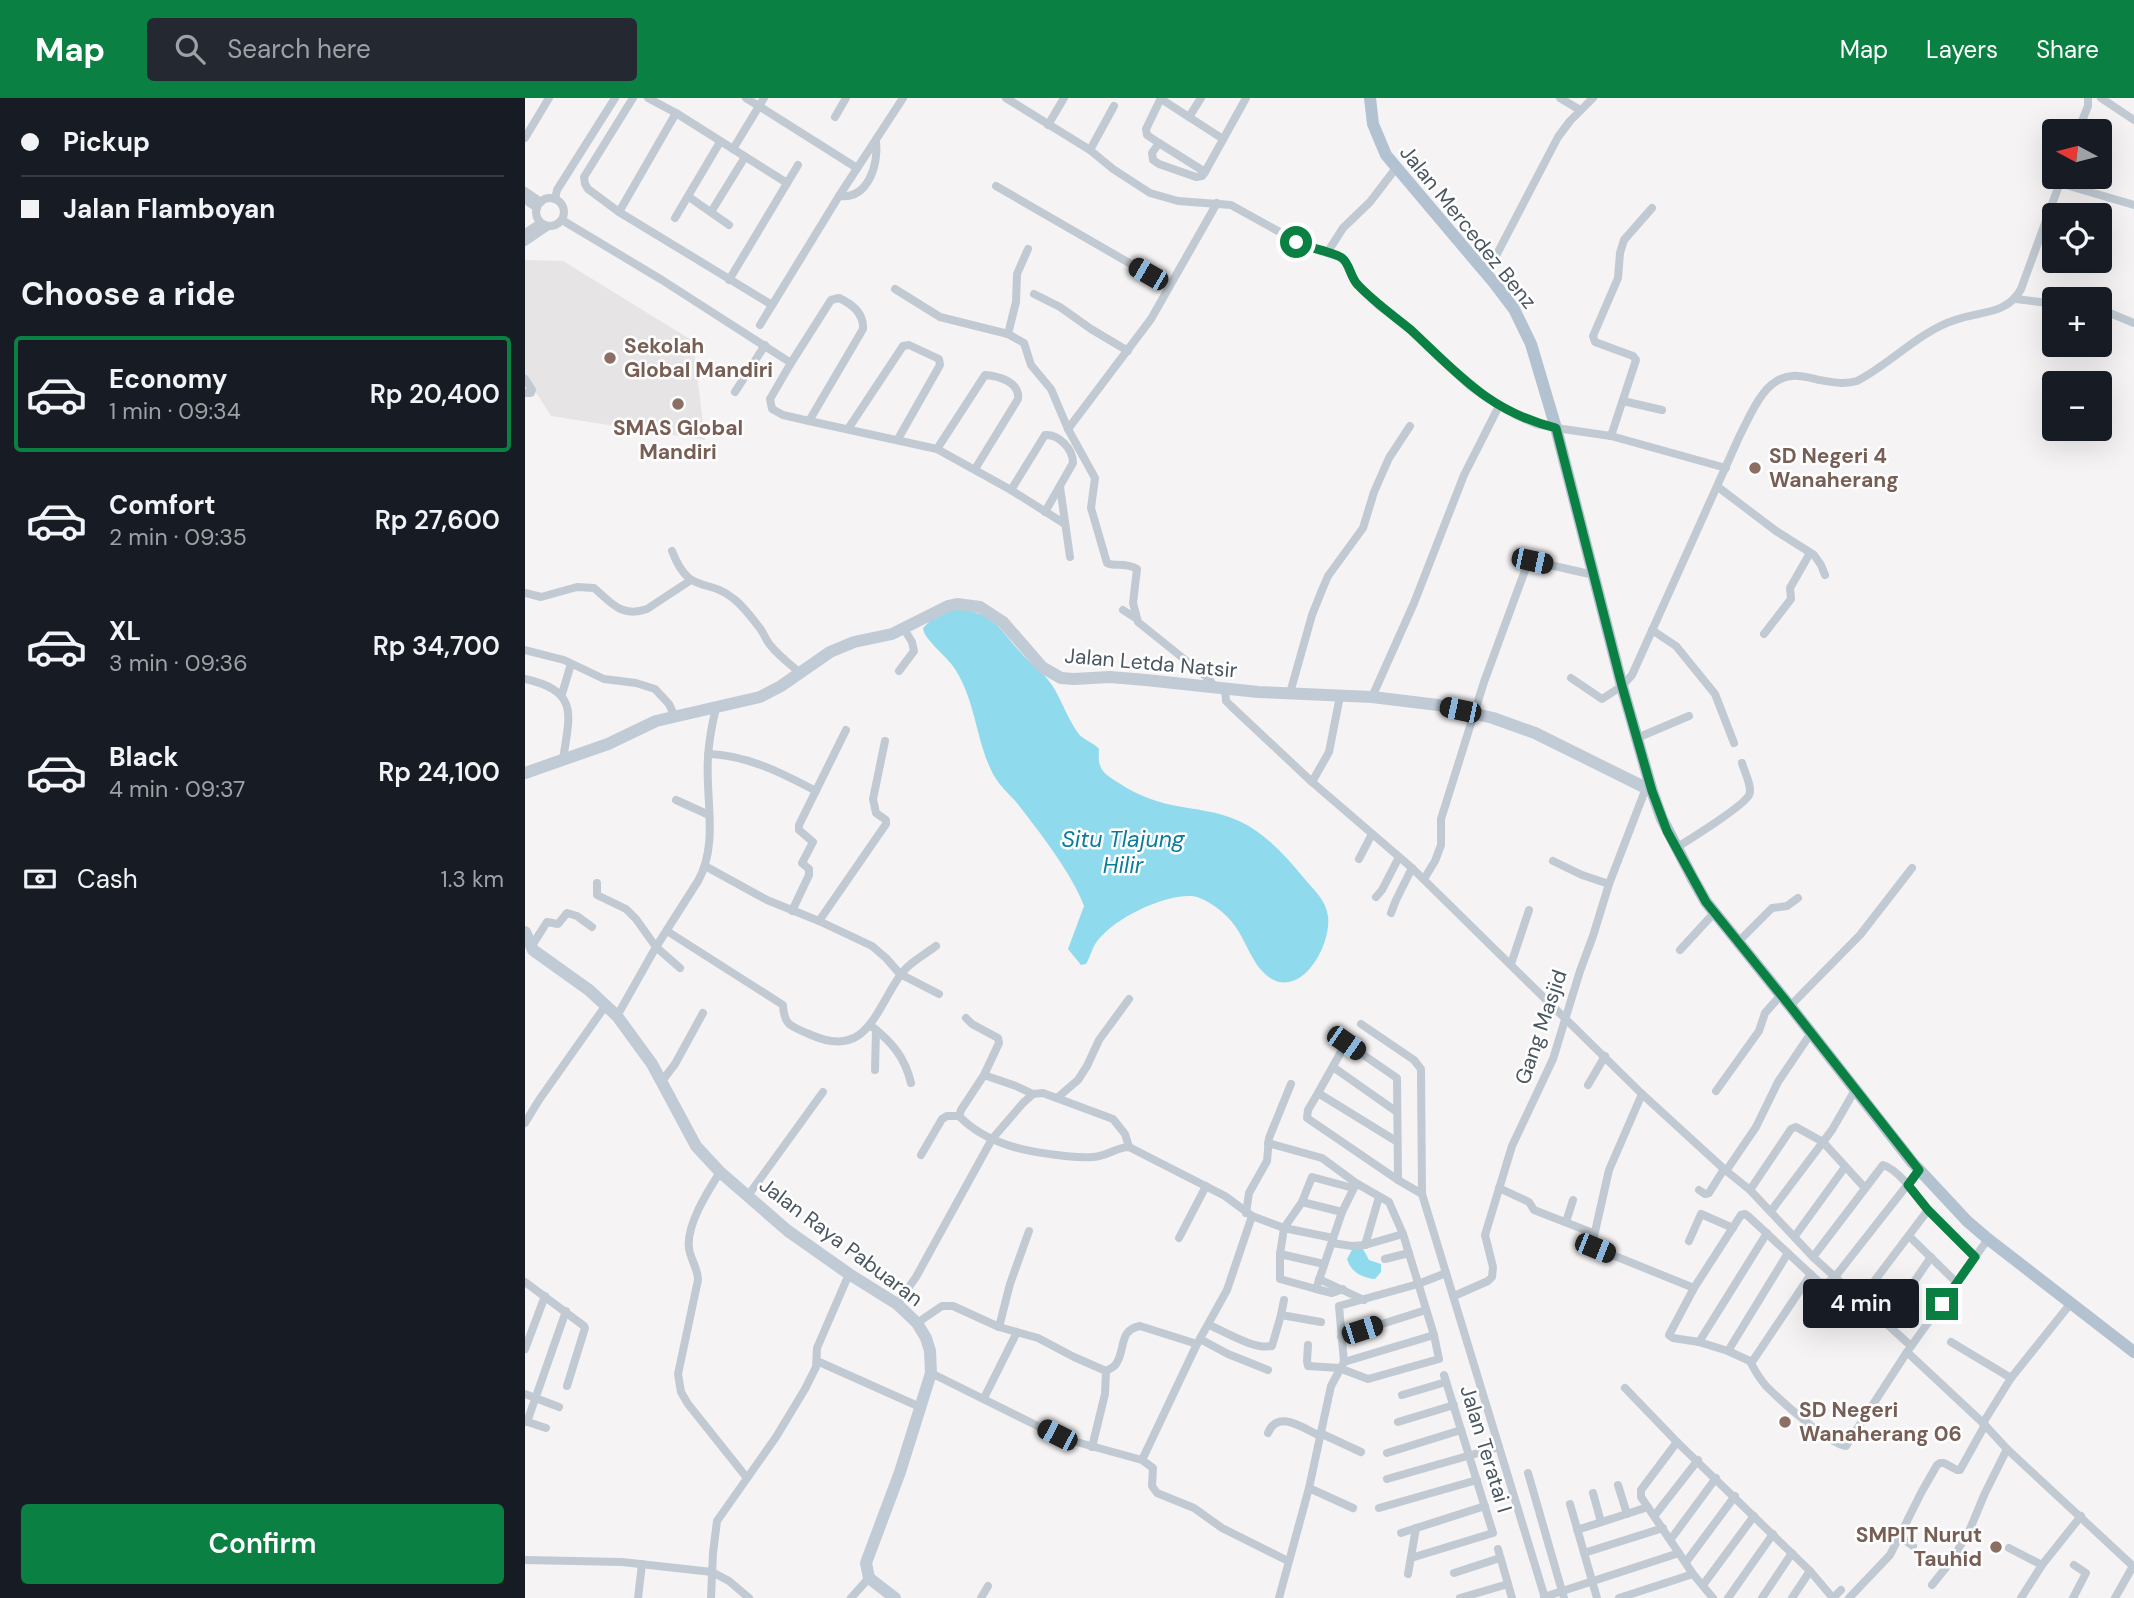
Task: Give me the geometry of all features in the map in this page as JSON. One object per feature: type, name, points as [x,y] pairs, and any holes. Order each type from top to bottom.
[{"type":"main road","name":"Jalan Mercedez Benz","points":[[1370,98],[1377,137],[1383,150],[1487,273],[1514,309],[1531,344],[1556,428],[1649,790],[1676,848],[1706,902],[1919,1170],[1967,1221],[2134,1352]]},
{"type":"street","points":[[525,138],[528,127],[549,98]]},
{"type":"street","points":[[555,199],[557,190],[615,98]]},
{"type":"street","points":[[633,98],[584,177],[588,189],[619,212],[772,305]]},
{"type":"street","points":[[647,98],[676,113],[787,183]]},
{"type":"street","points":[[746,98],[762,102],[857,168]]},
{"type":"street","points":[[760,326],[839,196],[903,98]]},
{"type":"street","points":[[1006,98],[1090,150],[1112,169],[1150,193],[1178,201],[1231,205],[1284,236],[1343,259],[1355,282],[1379,306],[1404,324],[1454,373],[1499,406],[1525,420],[1556,428],[1611,436],[1726,468]]},
{"type":"street","points":[[1048,125],[1064,98]]},
{"type":"street","points":[[1189,117],[1201,98]]},
{"type":"street","points":[[1159,144],[1152,157],[1159,164],[1196,177],[1202,176],[1246,98]]},
{"type":"street","points":[[1560,98],[1580,110]]},
{"type":"street","points":[[1487,273],[1555,143],[1580,110],[1593,98]]},
{"type":"street","points":[[2083,119],[2088,98]]},
{"type":"street","points":[[2101,98],[2134,120]]},
{"type":"street","points":[[835,117],[844,99]]},
{"type":"street","points":[[1205,172],[1147,135],[1146,130],[1161,99],[1223,139]]},
{"type":"street","points":[[733,149],[762,102]]},
{"type":"street","points":[[1090,150],[1114,106]]},
{"type":"street","points":[[619,212],[676,113]]},
{"type":"street","points":[[839,196],[849,197],[863,188],[877,160],[876,141]]},
{"type":"street","points":[[675,218],[720,142]]},
{"type":"street","points":[[711,212],[745,157]]},
{"type":"street","points":[[729,280],[798,165]]},
{"type":"street","points":[[1327,253],[1343,228],[1370,202],[1396,168]]},
{"type":"street","points":[[996,186],[1169,286]]},
{"type":"street","points":[[1570,678],[1601,699],[1622,686],[1632,675],[1740,435],[1758,401],[1775,382],[1792,376],[1839,383],[1857,381],[1953,320],[1993,312],[2016,299],[2057,189]]},
{"type":"street","points":[[2087,189],[2134,205]]},
{"type":"street","points":[[525,191],[539,205]]},
{"type":"street","points":[[689,197],[729,225]]},
{"type":"street","points":[[525,233],[544,225],[555,226],[562,220],[563,207],[555,199],[547,199],[539,205],[537,217],[544,225]]},
{"type":"street","points":[[525,200],[539,205]]},
{"type":"street","points":[[1068,429],[1151,319],[1217,203]]},
{"type":"street","points":[[1611,436],[1636,362],[1635,358],[1595,342],[1593,338],[1618,278],[1624,240],[1652,208]]},
{"type":"street","points":[[562,220],[791,363]]},
{"type":"street","points":[[525,242],[544,225]]},
{"type":"street","points":[[1009,334],[1016,302],[1017,274],[1028,249]]},
{"type":"street","points":[[895,289],[940,317],[1009,334],[1024,343],[1031,365],[1055,396],[1068,429],[1095,478],[1091,508],[1107,563],[1123,564],[1137,569],[1133,603],[1137,619],[1142,626],[1220,687],[1226,701],[1312,782],[1424,879],[1642,1094],[1750,1190],[1814,1257],[1886,1323],[2007,1449],[2134,1566],[2115,1598]]},
{"type":"street","points":[[1034,294],[1060,307],[1128,351]]},
{"type":"street","points":[[809,421],[863,329],[862,317],[839,298],[831,300],[791,363],[770,399],[771,407],[777,412],[809,421],[937,449],[1065,524]]},
{"type":"street","points":[[2016,299],[2042,302]]},
{"type":"street","points":[[2112,314],[2134,323]]},
{"type":"street","points":[[735,392],[765,345]]},
{"type":"street","points":[[848,429],[903,346],[909,345],[939,359],[940,365],[898,439]]},
{"type":"street","points":[[937,449],[985,375],[1002,378],[1017,388],[1018,399],[975,469]]},
{"type":"street","points":[[525,379],[532,390],[531,393],[525,393]]},
{"type":"street","points":[[1623,401],[1662,410]]},
{"type":"street","points":[[1372,697],[1414,603],[1464,475],[1499,406]]},
{"type":"street","points":[[1290,693],[1312,615],[1325,583],[1363,528],[1374,492],[1389,458],[1410,426]]},
{"type":"street","points":[[1011,490],[1045,435],[1061,440],[1074,459],[1045,512]]},
{"type":"street","points":[[1061,487],[1070,557]]},
{"type":"street","points":[[1718,487],[1816,557],[1825,575]]},
{"type":"street","points":[[672,551],[681,570],[691,580],[733,598],[760,628],[770,646],[799,672]]},
{"type":"street","points":[[1764,634],[1791,599],[1790,588],[1810,553]]},
{"type":"street","points":[[1424,879],[1441,845],[1441,819],[1490,664],[1529,562],[1594,575]]},
{"type":"street","points":[[525,593],[541,597],[577,587],[594,588],[617,609],[640,612],[691,580]]},
{"type":"street","name":"Jalan Letda Natsir","points":[[525,773],[608,744],[674,715],[716,708],[770,692],[821,657],[844,645],[885,636],[957,604],[972,605],[988,611],[1003,622],[1042,667],[1061,678],[1111,677],[1258,692],[1372,697],[1438,705],[1514,725],[1649,790]]},
{"type":"street","points":[[1123,610],[1137,619]]},
{"type":"street","points":[[899,671],[914,650],[904,629]]},
{"type":"street","points":[[1651,630],[1682,652],[1715,694],[1734,743]]},
{"type":"street","points":[[525,650],[564,660],[604,679],[636,683],[655,689],[669,704],[674,715]]},
{"type":"street","points":[[562,694],[571,664]]},
{"type":"street","points":[[525,679],[562,694],[566,701],[568,709],[563,759]]},
{"type":"street","points":[[1312,782],[1329,751],[1340,696]]},
{"type":"street","points":[[617,1016],[656,947],[701,878],[705,866],[709,844],[708,754],[716,708]]},
{"type":"street","points":[[1637,738],[1689,716]]},
{"type":"street","points":[[792,911],[809,875],[809,869],[803,863],[813,842],[801,832],[799,825],[846,730]]},
{"type":"street","points":[[819,921],[886,824],[886,820],[876,813],[873,799],[885,741]]},
{"type":"street","points":[[708,754],[768,766],[816,791]]},
{"type":"street","points":[[1676,848],[1748,797],[1750,790],[1742,763]]},
{"type":"street","name":"Gang Masjid","points":[[1459,1294],[1489,1281],[1492,1277],[1493,1267],[1485,1235],[1512,1146],[1553,1059],[1609,884],[1649,790]]},
{"type":"street","points":[[676,800],[709,815]]},
{"type":"street","points":[[1359,859],[1372,834]]},
{"type":"street","points":[[1376,897],[1383,890],[1399,857]]},
{"type":"street","points":[[1553,861],[1609,884]]},
{"type":"street","points":[[705,866],[755,895],[872,946],[901,974],[939,995]]},
{"type":"street","points":[[1391,913],[1412,868]]},
{"type":"street","points":[[1790,1006],[1860,935],[1912,868]]},
{"type":"street","points":[[597,883],[597,895],[626,909],[656,947],[680,968]]},
{"type":"street","points":[[1738,942],[1772,908],[1787,906],[1798,898]]},
{"type":"street","points":[[1511,964],[1529,910]]},
{"type":"street","points":[[1680,950],[1715,912]]},
{"type":"street","points":[[531,947],[547,922],[558,925],[567,913],[577,916],[592,927]]},
{"type":"street","points":[[667,931],[783,1005],[785,1020],[817,1038],[830,1042],[852,1040],[873,1028]]},
{"type":"street","points":[[525,932],[531,947]]},
{"type":"street","points":[[875,1070],[873,1028],[901,974],[936,946]]},
{"type":"street","name":"Jalan Raya Pabuaran","points":[[531,947],[583,985],[617,1016],[642,1048],[697,1146],[720,1172],[787,1231],[897,1304],[917,1323],[926,1338],[930,1351],[931,1373],[900,1472],[866,1563],[869,1578]]},
{"type":"street","points":[[1716,1091],[1759,1031],[1765,1013],[1781,995]]},
{"type":"street","points":[[1057,1098],[1078,1080],[1100,1040],[1129,999]]},
{"type":"street","points":[[525,1123],[606,1005]]},
{"type":"street","points":[[662,1081],[675,1064],[703,1013]]},
{"type":"street","points":[[959,1116],[984,1075],[999,1043],[998,1038],[966,1018]]},
{"type":"street","points":[[1361,1024],[1414,1060],[1422,1069],[1422,1194],[1446,1273],[1459,1294],[1499,1447],[1553,1595]]},
{"type":"street","points":[[873,1028],[897,1050],[911,1083]]},
{"type":"street","points":[[1699,1190],[1705,1194],[1709,1193],[1756,1127],[1778,1082],[1811,1033]]},
{"type":"street","points":[[1398,1180],[1397,1078],[1346,1043],[1308,1110],[1307,1118],[1398,1180],[1422,1194]]},
{"type":"street","points":[[1588,1085],[1605,1056]]},
{"type":"street","points":[[1333,1067],[1397,1111]]},
{"type":"street","points":[[984,1075],[1033,1094],[1043,1093],[1113,1119],[1125,1134],[1129,1147]]},
{"type":"street","points":[[1142,1460],[1198,1342],[1227,1290],[1249,1214],[1249,1193],[1267,1161],[1269,1138],[1291,1084]]},
{"type":"street","points":[[1771,1211],[1823,1142],[1855,1090]]},
{"type":"street","points":[[747,1197],[823,1092]]},
{"type":"street","points":[[1318,1093],[1396,1141]]},
{"type":"street","points":[[897,1304],[916,1277],[992,1139],[1033,1094]]},
{"type":"street","points":[[1642,1094],[1609,1170],[1591,1242],[1595,1248],[1694,1288]]},
{"type":"street","points":[[921,1155],[942,1119],[959,1116],[975,1130],[992,1139],[1024,1150],[1084,1158],[1108,1155],[1121,1147],[1129,1147],[1226,1196],[1249,1214],[1284,1228],[1352,1246],[1403,1234]]},
{"type":"street","points":[[1750,1190],[1792,1128],[1798,1128],[1823,1142],[1865,1188]]},
{"type":"street","points":[[1268,1143],[1315,1154],[1330,1162],[1355,1186]]},
{"type":"street","points":[[1814,1257],[1885,1164],[1975,1257]]},
{"type":"street","points":[[1795,1236],[1845,1167]]},
{"type":"street","points":[[1919,1170],[1835,1277],[1827,1283],[1822,1284],[1745,1214],[1741,1215],[1668,1333],[1672,1338],[1699,1342],[1728,1351],[1751,1363],[1767,1386],[1808,1423],[1841,1446],[1846,1446],[1909,1349],[1988,1239]]},
{"type":"street","points":[[720,1172],[701,1206],[691,1233],[689,1249],[698,1280],[678,1374],[681,1392],[688,1404],[747,1478]]},
{"type":"street","points":[[1341,1365],[1368,1380],[1438,1360],[1440,1357],[1403,1234],[1389,1202],[1355,1186],[1312,1177],[1302,1202],[1284,1228],[1280,1279],[1332,1293],[1343,1289]]},
{"type":"street","points":[[1178,1238],[1206,1186]]},
{"type":"street","points":[[1316,1289],[1342,1212],[1355,1186]]},
{"type":"street","points":[[1499,1188],[1529,1202],[1534,1210],[1593,1233]]},
{"type":"street","points":[[1365,1245],[1379,1197]]},
{"type":"street","points":[[1566,1222],[1573,1200]]},
{"type":"street","points":[[1302,1202],[1342,1212]]},
{"type":"street","points":[[1860,1300],[1928,1210]]},
{"type":"street","points":[[1689,1241],[1701,1214],[1733,1228]]},
{"type":"street","points":[[999,1327],[1010,1284],[1029,1231]]},
{"type":"street","points":[[1699,1342],[1767,1233]]},
{"type":"street","points":[[1909,1236],[1957,1283]]},
{"type":"street","points":[[1385,1259],[1409,1253]]},
{"type":"street","points":[[1728,1351],[1788,1253]]},
{"type":"street","points":[[1280,1254],[1324,1264]]},
{"type":"street","points":[[1886,1323],[1931,1257]]},
{"type":"street","points":[[1279,1598],[1309,1488],[1331,1386],[1341,1365],[1339,1306],[1418,1284],[1446,1273]]},
{"type":"street","points":[[711,1598],[717,1521],[776,1437],[814,1374],[817,1348],[849,1274]]},
{"type":"street","points":[[1751,1363],[1811,1274]]},
{"type":"street","points":[[1319,1279],[1364,1300]]},
{"type":"street","points":[[525,1282],[585,1328],[567,1386]]},
{"type":"street","points":[[525,1349],[545,1296]]},
{"type":"street","points":[[1209,1325],[1240,1339],[1272,1346],[1284,1300]]},
{"type":"street","points":[[1849,1598],[1890,1555],[1937,1465],[1944,1463],[1960,1470],[2011,1378],[2071,1303]]},
{"type":"street","points":[[917,1323],[938,1308],[953,1306],[999,1327],[1038,1338],[1106,1371]]},
{"type":"street","points":[[1341,1337],[1426,1310]]},
{"type":"street","points":[[546,1428],[526,1422],[566,1311]]},
{"type":"street","points":[[1281,1315],[1321,1322]]},
{"type":"street","points":[[1106,1371],[1117,1364],[1124,1338],[1133,1327],[1140,1326],[1198,1342],[1268,1370]]},
{"type":"street","points":[[984,1398],[1017,1332]]},
{"type":"street","points":[[1308,1345],[1307,1365],[1341,1365],[1434,1335]]},
{"type":"street","points":[[1951,1342],[2011,1378]]},
{"type":"street","points":[[817,1361],[921,1407]]},
{"type":"street","points":[[1092,1447],[1105,1394],[1106,1371]]},
{"type":"street","points":[[931,1373],[1062,1438],[1142,1460],[1153,1468],[1152,1486],[1157,1493],[1193,1508],[1222,1528],[1288,1561]]},
{"type":"street","name":"Jalan Teratai I","points":[[1402,1395],[1445,1378],[1493,1533],[1411,1558]]},
{"type":"street","points":[[1625,1388],[1810,1571],[1833,1598],[1841,1590]]},
{"type":"street","points":[[525,1394],[559,1407]]},
{"type":"street","points":[[1398,1422],[1454,1405]]},
{"type":"street","points":[[1268,1433],[1271,1424],[1285,1421],[1361,1452]]},
{"type":"street","points":[[1387,1453],[1461,1430]]},
{"type":"street","points":[[1677,1442],[1641,1490],[1641,1497],[1712,1598],[1725,1598],[1773,1534]]},
{"type":"street","points":[[1387,1479],[1499,1447]]},
{"type":"street","points":[[1932,1585],[1952,1560],[1970,1529],[2007,1449]]},
{"type":"street","points":[[1655,1516],[1698,1460]]},
{"type":"street","points":[[1528,1473],[1553,1595]]},
{"type":"street","points":[[1671,1539],[1716,1478]]},
{"type":"street","points":[[1379,1508],[1477,1480]]},
{"type":"street","points":[[1618,1485],[1627,1514]]},
{"type":"street","points":[[1309,1488],[1353,1508]]},
{"type":"street","points":[[1593,1493],[1601,1522]]},
{"type":"street","points":[[1686,1562],[1735,1496]]},
{"type":"street","points":[[1570,1504],[1597,1598]]},
{"type":"street","points":[[1401,1533],[1485,1506]]},
{"type":"street","points":[[1577,1530],[1648,1507]]},
{"type":"street","points":[[1703,1585],[1754,1516]]},
{"type":"street","points":[[2021,1598],[2042,1565],[2081,1516]]},
{"type":"street","points":[[1408,1574],[1416,1528]]},
{"type":"street","points":[[1584,1553],[1663,1528]]},
{"type":"street","points":[[1900,1537],[1913,1546]]},
{"type":"street","points":[[2009,1548],[2042,1565]]},
{"type":"street","points":[[1553,1595],[1679,1552]]},
{"type":"street","points":[[1762,1598],[1792,1553]]},
{"type":"street","points":[[1454,1573],[1499,1554],[1511,1598]]},
{"type":"street","points":[[525,1560],[642,1564],[712,1572],[729,1581],[749,1598]]},
{"type":"street","points":[[638,1598],[642,1564]]},
{"type":"street","points":[[2073,1598],[2086,1573],[2074,1565]]},
{"type":"street","points":[[1792,1598],[1810,1571]]},
{"type":"street","points":[[1619,1598],[1693,1574]]},
{"type":"street","points":[[851,1598],[869,1578],[895,1598]]},
{"type":"street","points":[[1460,1598],[1508,1584]]},
{"type":"street","points":[[981,1598],[988,1587]]},
{"type":"shaded area","name":"Sekolah Global Mandiri","points":[[525,260],[563,261],[693,341],[705,440],[551,416],[525,375]]},
{"type":"water","name":"Situ Tlajung Hilir","points":[[954,609],[987,617],[1001,629],[1052,685],[1078,733],[1099,749],[1099,762],[1110,777],[1157,801],[1239,821],[1266,838],[1282,853],[1318,895],[1328,916],[1325,941],[1319,955],[1302,976],[1291,982],[1279,982],[1266,975],[1231,921],[1210,903],[1192,896],[1154,903],[1128,916],[1106,932],[1096,943],[1086,964],[1081,965],[1068,949],[1084,906],[1079,894],[1045,839],[993,774],[962,682],[955,669],[924,633],[923,628],[935,616]]},
{"type":"water","points":[[1353,1248],[1363,1249],[1369,1260],[1381,1264],[1381,1272],[1375,1279],[1361,1276],[1351,1267],[1347,1259]]},
{"type":"place","name":"Sekolah Global Mandiri","points":[[610,358]]},
{"type":"place","name":"SMAS Global Mandiri","points":[[678,404]]},
{"type":"place","name":"SD Negeri 4 Wanaherang","points":[[1755,468]]},
{"type":"place","name":"SD Negeri Wanaherang 06","points":[[1785,1422]]},
{"type":"place","name":"SMPIT Nurut Tauhid","points":[[1996,1547]]},
{"type":"route","points":[[1296,242],[1343,259],[1355,282],[1470,386],[1525,420],[1556,428],[1622,686],[1662,819],[1706,902],[1919,1170],[1908,1185],[1928,1210],[1975,1257],[1942,1304]]}]
